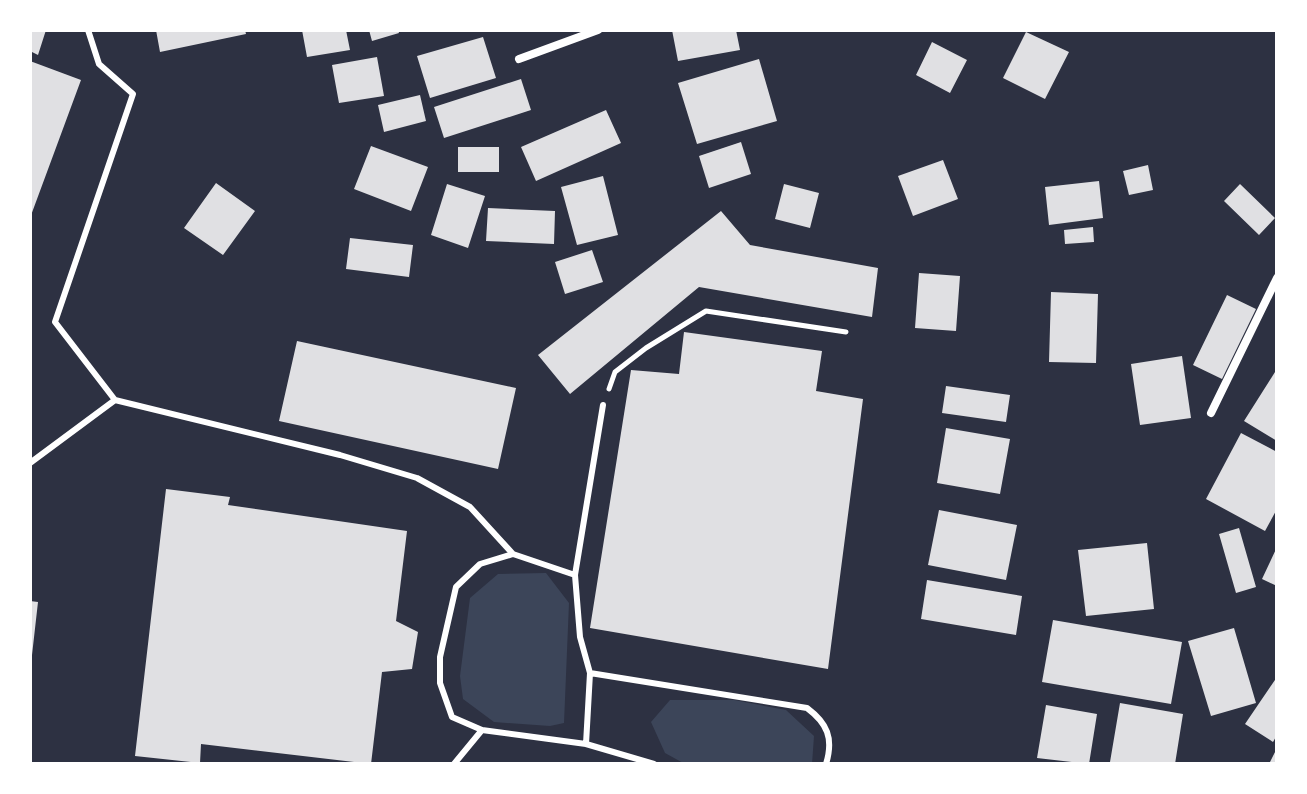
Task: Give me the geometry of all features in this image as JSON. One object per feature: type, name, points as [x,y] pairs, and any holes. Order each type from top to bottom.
[{"type":"street","points":[[519,59],[598,30]]},
{"type":"street","points":[[1211,413],[1277,278]]},
{"type":"lane","points":[[88,30],[99,64],[133,94],[55,322],[115,400],[340,455],[417,478],[470,507],[513,554],[575,575]]},
{"type":"lane","points":[[30,463],[115,400]]},
{"type":"lane","points":[[586,744],[590,673],[580,637],[575,575],[603,405]]},
{"type":"lane","points":[[513,554],[480,564],[456,587],[440,657],[440,683],[452,717],[482,730],[586,744],[654,764]]},
{"type":"lane","points":[[590,673],[807,708],[823,720],[829,741],[826,764]]},
{"type":"lane","points":[[454,764],[482,730]]},
{"type":"path","points":[[603,405],[615,372],[646,348],[706,311],[846,332]]},
{"type":"shaded area","points":[[546,573],[569,603],[564,723],[550,726],[494,722],[463,699],[460,676],[470,598],[498,574]]},
{"type":"shaded area","points":[[670,700],[734,700],[786,710],[814,736],[812,764],[685,764],[665,753],[651,722]]},
{"type":"building","points":[[30,30],[46,30],[38,55],[30,51]]},
{"type":"building","points":[[156,30],[245,30],[246,34],[160,52]]},
{"type":"building","points":[[302,30],[346,30],[350,50],[307,57]]},
{"type":"building","points":[[369,30],[398,30],[399,33],[372,41]]},
{"type":"building","points":[[672,30],[736,30],[740,50],[678,61]]},
{"type":"building","points":[[1026,32],[1069,52],[1045,99],[1003,78]]},
{"type":"building","points":[[483,37],[496,78],[430,98],[417,56]]},
{"type":"building","points":[[932,42],[967,60],[950,93],[916,75]]},
{"type":"building","points":[[377,57],[384,96],[339,103],[332,65]]},
{"type":"building","points":[[759,59],[777,121],[697,144],[678,83]]},
{"type":"building","points":[[30,61],[81,80],[30,218]]},
{"type":"building","points":[[521,79],[531,110],[444,138],[434,107]]},
{"type":"building","points":[[420,95],[426,121],[384,132],[378,105]]},
{"type":"building","points":[[606,110],[621,143],[536,181],[521,147]]},
{"type":"building","points":[[741,142],[751,174],[709,188],[699,156]]},
{"type":"building","points":[[371,146],[428,167],[411,211],[354,189]]},
{"type":"building","points":[[458,147],[499,147],[499,172],[458,172]]},
{"type":"building","points":[[943,160],[958,199],[913,216],[898,176]]},
{"type":"building","points":[[1148,165],[1153,190],[1129,195],[1123,171]]},
{"type":"building","points":[[603,176],[618,235],[577,245],[561,187]]},
{"type":"building","points":[[1099,181],[1103,218],[1049,225],[1045,187]]},
{"type":"building","points":[[216,183],[255,211],[223,255],[184,228]]},
{"type":"building","points":[[447,184],[485,196],[468,248],[431,235]]},
{"type":"building","points":[[784,184],[819,193],[810,228],[775,219]]},
{"type":"building","points":[[1240,184],[1275,218],[1259,235],[1224,201]]},
{"type":"building","points":[[488,208],[555,211],[554,244],[486,241]]},
{"type":"building","points":[[721,211],[750,245],[878,268],[872,317],[699,287],[570,394],[538,355]]},
{"type":"building","points":[[1093,227],[1094,242],[1065,244],[1064,230]]},
{"type":"building","points":[[350,238],[413,245],[409,277],[346,269]]},
{"type":"building","points":[[592,250],[603,282],[565,294],[555,262]]},
{"type":"building","points":[[919,273],[960,276],[956,331],[915,328]]},
{"type":"building","points":[[1051,292],[1098,294],[1096,363],[1049,362]]},
{"type":"building","points":[[1227,295],[1256,309],[1222,379],[1193,365]]},
{"type":"building","points":[[684,332],[822,351],[816,391],[863,399],[828,669],[590,628],[631,370],[679,374]]},
{"type":"building","points":[[297,341],[516,388],[498,469],[279,421]]},
{"type":"building","points":[[1182,356],[1191,418],[1140,425],[1131,364]]},
{"type":"building","points":[[1277,373],[1277,441],[1244,421]]},
{"type":"building","points":[[946,386],[1010,395],[1006,422],[942,413]]},
{"type":"building","points":[[946,428],[1010,439],[1000,494],[937,483]]},
{"type":"building","points":[[1241,433],[1277,452],[1277,509],[1265,531],[1206,499]]},
{"type":"building","points":[[166,489],[230,497],[228,505],[407,531],[396,621],[418,632],[412,669],[382,672],[371,764],[201,744],[200,763],[135,756]]},
{"type":"building","points":[[939,510],[1017,525],[1006,580],[928,565]]},
{"type":"building","points":[[1239,528],[1256,587],[1236,593],[1219,534]]},
{"type":"building","points":[[1147,543],[1154,609],[1086,616],[1078,550]]},
{"type":"building","points":[[1277,547],[1277,586],[1262,579]]},
{"type":"building","points":[[927,580],[1022,596],[1016,635],[921,619]]},
{"type":"building","points":[[30,601],[38,602],[32,655],[30,655]]},
{"type":"building","points":[[1053,620],[1182,642],[1171,704],[1042,682]]},
{"type":"building","points":[[1234,628],[1256,703],[1211,716],[1188,641]]},
{"type":"building","points":[[1277,677],[1277,735],[1273,742],[1245,724]]},
{"type":"building","points":[[1120,703],[1183,714],[1175,764],[1110,762]]},
{"type":"building","points":[[1046,705],[1097,714],[1089,764],[1037,758]]},
{"type":"building","points":[[1277,748],[1277,764],[1269,764]]}]
